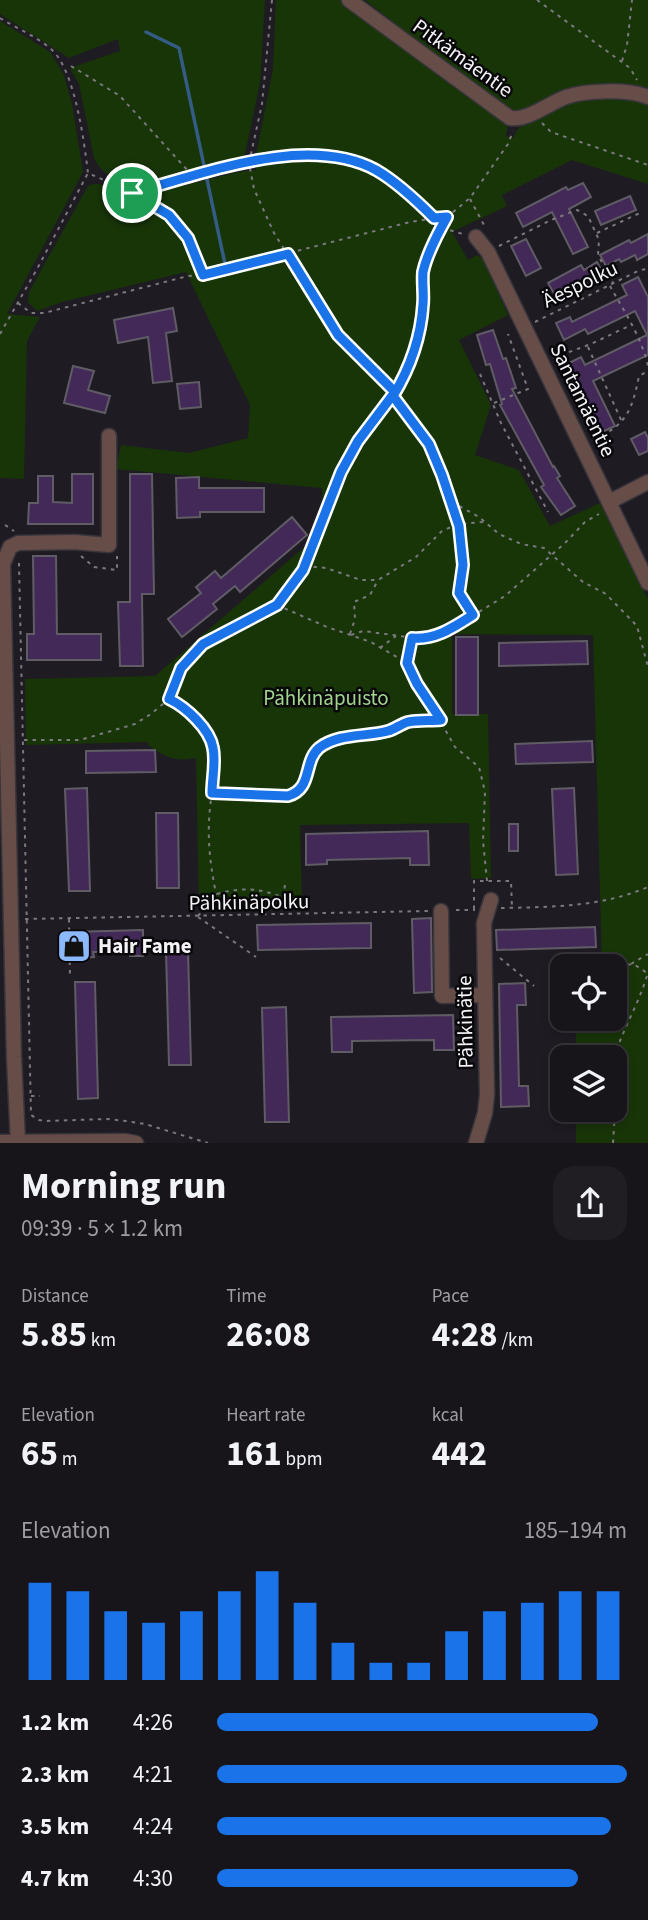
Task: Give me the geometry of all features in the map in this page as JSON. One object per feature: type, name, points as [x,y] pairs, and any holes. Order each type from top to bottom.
[{"type":"street","name":"Pitkämäentie","points":[[349,0],[504,114],[515,119],[566,97],[580,94],[634,92],[645,96]]},
{"type":"street","name":"Santamäentie","points":[[481,234],[648,583]]},
{"type":"street","points":[[18,1142],[3,564],[14,545],[74,542],[109,545],[109,436]]},
{"type":"street","points":[[610,504],[648,482]]},
{"type":"street","name":"Pähkinätie","points":[[476,1143],[487,1095],[484,923],[489,905]]},
{"type":"street","points":[[441,911],[443,996],[485,995]]},
{"type":"street","points":[[0,1142],[136,1143]]},
{"type":"path","points":[[272,0],[265,78],[249,163],[254,189],[274,233],[338,335],[395,392]]},
{"type":"path","points":[[537,0],[622,62],[634,74],[645,96]]},
{"type":"path","points":[[622,62],[627,45],[632,0]]},
{"type":"path","points":[[0,18],[52,50],[66,70],[79,119],[88,173],[0,334]]},
{"type":"path","points":[[71,66],[120,96],[190,173]]},
{"type":"path","points":[[23,740],[80,740],[135,724],[169,699],[181,668],[203,644],[277,605],[305,566],[341,472],[358,441],[393,396],[418,341],[423,304],[423,272],[441,228],[447,217],[470,198],[526,115],[551,132],[648,165]]},
{"type":"path","points":[[132,193],[249,163],[296,155],[332,156],[376,170],[434,218]]},
{"type":"path","points":[[88,173],[132,193],[169,215],[188,238],[203,275]]},
{"type":"path","points":[[441,228],[481,234],[470,198]]},
{"type":"path","points":[[495,248],[577,210],[588,216],[599,240],[598,255],[646,355],[648,366]]},
{"type":"path","points":[[596,233],[642,212]]},
{"type":"path","points":[[18,303],[32,313],[44,313],[188,275],[203,275],[447,217]]},
{"type":"path","name":"Äespolku","points":[[525,327],[611,284],[648,269]]},
{"type":"path","points":[[549,359],[587,346],[631,325]]},
{"type":"path","points":[[494,403],[528,389],[509,334]]},
{"type":"path","points":[[587,346],[622,422]]},
{"type":"path","points":[[590,440],[609,432],[622,422],[634,402],[639,376],[648,371]]},
{"type":"path","points":[[480,374],[500,423],[548,512]]},
{"type":"path","points":[[393,396],[429,444],[452,502],[458,524],[463,565],[459,593],[473,615]]},
{"type":"path","points":[[452,502],[499,534],[521,544],[544,548],[583,582],[606,594],[637,626],[648,667]]},
{"type":"path","points":[[350,635],[363,631],[422,639],[446,632],[505,596],[585,522],[610,504]]},
{"type":"path","points":[[350,635],[355,619],[354,602],[370,595],[378,580],[416,557],[442,531],[458,524],[485,522]]},
{"type":"path","points":[[5,525],[18,534],[14,545],[23,740],[31,1115],[39,1120],[126,1121],[145,1124],[208,1143]]},
{"type":"path","points":[[305,566],[326,568],[361,580],[378,580]]},
{"type":"path","points":[[277,605],[371,642],[407,663],[455,747],[479,767],[485,792],[483,841],[488,881]]},
{"type":"path","points":[[380,648],[396,636]]},
{"type":"path","points":[[407,663],[412,638]]},
{"type":"path","points":[[169,699],[177,703],[210,737],[214,749],[208,848],[216,894]]},
{"type":"path","points":[[212,793],[296,794],[304,785],[311,760],[320,748],[350,735],[390,730],[406,723],[441,720]]},
{"type":"path","points":[[285,883],[286,915]]},
{"type":"path","points":[[647,887],[648,892]]},
{"type":"path","name":"Pähkinäpolku","points":[[11,920],[441,911],[489,905],[590,904],[628,895],[647,887]]},
{"type":"path","points":[[256,957],[197,917],[216,894],[235,889],[261,889],[284,898]]},
{"type":"path","points":[[69,918],[69,978]]},
{"type":"path","points":[[630,965],[648,954]]},
{"type":"path","points":[[500,958],[534,986]]},
{"type":"path","points":[[618,1045],[644,988],[648,973],[627,965]]},
{"type":"path","points":[[30,1096],[40,1096]]},
{"type":"path","points":[[613,1143],[614,1122]]},
{"type":"green space","points":[[0,0],[265,0],[260,83],[244,159],[139,188],[112,178],[101,169],[94,158],[79,84],[70,68],[120,51],[118,39],[69,58],[0,14]]},
{"type":"green space","name":"Pähkinäpuisto","points":[[276,0],[340,0],[508,124],[506,136],[513,138],[525,121],[543,110],[534,104],[520,112],[507,110],[365,0],[648,0],[648,184],[572,160],[502,195],[507,206],[452,232],[468,260],[477,255],[483,259],[508,315],[459,340],[491,405],[475,455],[519,470],[550,526],[600,503],[648,599],[648,1143],[576,1143],[576,1122],[627,1122],[627,1045],[576,1045],[576,1031],[627,1031],[627,954],[602,954],[593,635],[452,634],[452,714],[488,714],[491,878],[471,879],[469,823],[300,825],[302,907],[199,910],[196,758],[171,758],[148,745],[148,742],[26,745],[25,679],[155,676],[323,531],[322,488],[116,469],[121,445],[189,453],[248,438],[250,405],[186,272],[62,302],[37,311],[28,302],[29,292],[88,186],[107,185],[118,189],[169,221],[174,216],[145,195],[256,170],[256,155],[273,69]]},
{"type":"green space","points":[[0,21],[50,52],[64,75],[72,104],[83,172],[7,314],[40,317],[27,341],[24,479],[0,478]]},
{"type":"building","points":[[583,183],[591,197],[569,209],[588,247],[573,254],[552,212],[523,227],[516,213],[566,187],[568,190]]},
{"type":"building","points":[[630,196],[636,210],[601,225],[595,211]]},
{"type":"building","points":[[648,234],[648,254],[637,260],[635,255],[621,262],[619,259],[606,266],[600,255],[629,240],[631,243]]},
{"type":"building","points":[[526,239],[541,268],[526,276],[511,246]]},
{"type":"building","points":[[597,262],[605,277],[588,286],[586,281],[556,297],[548,283],[581,265],[584,270]]},
{"type":"building","points":[[638,277],[648,297],[648,355],[593,381],[615,426],[598,434],[565,365],[581,357],[585,365],[647,335],[635,311],[588,334],[585,329],[564,340],[556,323],[570,317],[572,322],[627,295],[622,285]]},
{"type":"building","points":[[173,308],[177,331],[166,333],[172,381],[153,383],[148,337],[118,343],[114,320]]},
{"type":"building","points":[[493,330],[516,388],[512,389],[560,476],[557,478],[575,506],[561,515],[541,487],[544,485],[500,405],[502,404],[490,364],[486,365],[477,335]]},
{"type":"building","points":[[73,366],[94,371],[88,390],[110,396],[105,413],[64,403]]},
{"type":"building","points":[[199,382],[201,407],[180,409],[177,384]]},
{"type":"building","points":[[645,432],[648,451],[639,455],[631,439]]},
{"type":"building","points":[[72,474],[93,474],[93,524],[28,524],[29,503],[38,503],[38,476],[53,476],[53,502],[72,503]]},
{"type":"building","points":[[130,474],[152,474],[154,594],[142,594],[143,666],[120,666],[118,602],[130,602]]},
{"type":"building","points":[[199,477],[199,488],[264,488],[264,512],[200,512],[200,517],[177,518],[176,478]]},
{"type":"building","points":[[292,517],[307,535],[240,592],[235,586],[213,604],[217,609],[182,637],[168,619],[201,593],[196,587],[215,571],[221,578]]},
{"type":"building","points":[[33,556],[56,556],[57,634],[101,634],[101,660],[27,660],[27,634],[34,634]]},
{"type":"building","points":[[456,637],[478,637],[478,715],[456,715]]},
{"type":"building","points":[[587,641],[588,664],[499,666],[499,643]]},
{"type":"building","points":[[592,741],[593,762],[516,764],[515,744]]},
{"type":"building","points":[[155,750],[156,772],[86,773],[86,751]]},
{"type":"building","points":[[87,788],[90,891],[69,891],[65,789]]},
{"type":"building","points":[[574,788],[578,874],[556,875],[552,789]]},
{"type":"building","points":[[156,813],[178,813],[179,888],[157,888]]},
{"type":"building","points":[[509,824],[518,824],[518,851],[509,851]]},
{"type":"building","points":[[428,831],[429,865],[410,865],[410,858],[327,860],[327,864],[306,865],[306,834]]},
{"type":"building","points":[[431,918],[432,992],[414,993],[412,919]]},
{"type":"building","points":[[371,923],[371,948],[258,950],[257,925]]},
{"type":"building","points":[[595,927],[596,947],[497,950],[496,930]]},
{"type":"building","points":[[143,930],[143,956],[130,956],[130,951],[93,952],[94,957],[70,958],[70,932]]},
{"type":"building","points":[[188,950],[191,1065],[169,1065],[166,951]]},
{"type":"building","points":[[75,982],[95,982],[98,1098],[78,1099]]},
{"type":"building","points":[[525,983],[526,1005],[517,1005],[519,1086],[528,1086],[529,1106],[501,1107],[499,984]]},
{"type":"building","points":[[286,1007],[289,1122],[265,1122],[262,1008]]},
{"type":"building","points":[[453,1015],[454,1050],[434,1050],[434,1040],[352,1041],[352,1052],[332,1052],[331,1017]]},
{"type":"waterway","points":[[146,32],[179,48],[225,264]]},
{"type":"place","name":"Hair Fame","points":[[74,946]]},
{"type":"route","points":[[296,155],[332,156],[376,170],[434,218],[447,217],[423,272],[423,304],[418,341],[401,383],[393,396],[429,444],[442,475],[459,526],[463,565],[459,593],[473,615],[446,632],[422,639],[412,638],[407,663],[417,684],[441,720],[406,723],[376,733],[350,735],[320,748],[311,760],[304,785],[296,794],[212,793],[214,749],[210,737],[200,724],[169,699],[181,668],[203,644],[277,605],[303,570],[341,472],[358,441],[395,392],[338,335],[288,254],[203,275],[188,238],[169,215],[132,193],[249,163],[296,155]]}]
